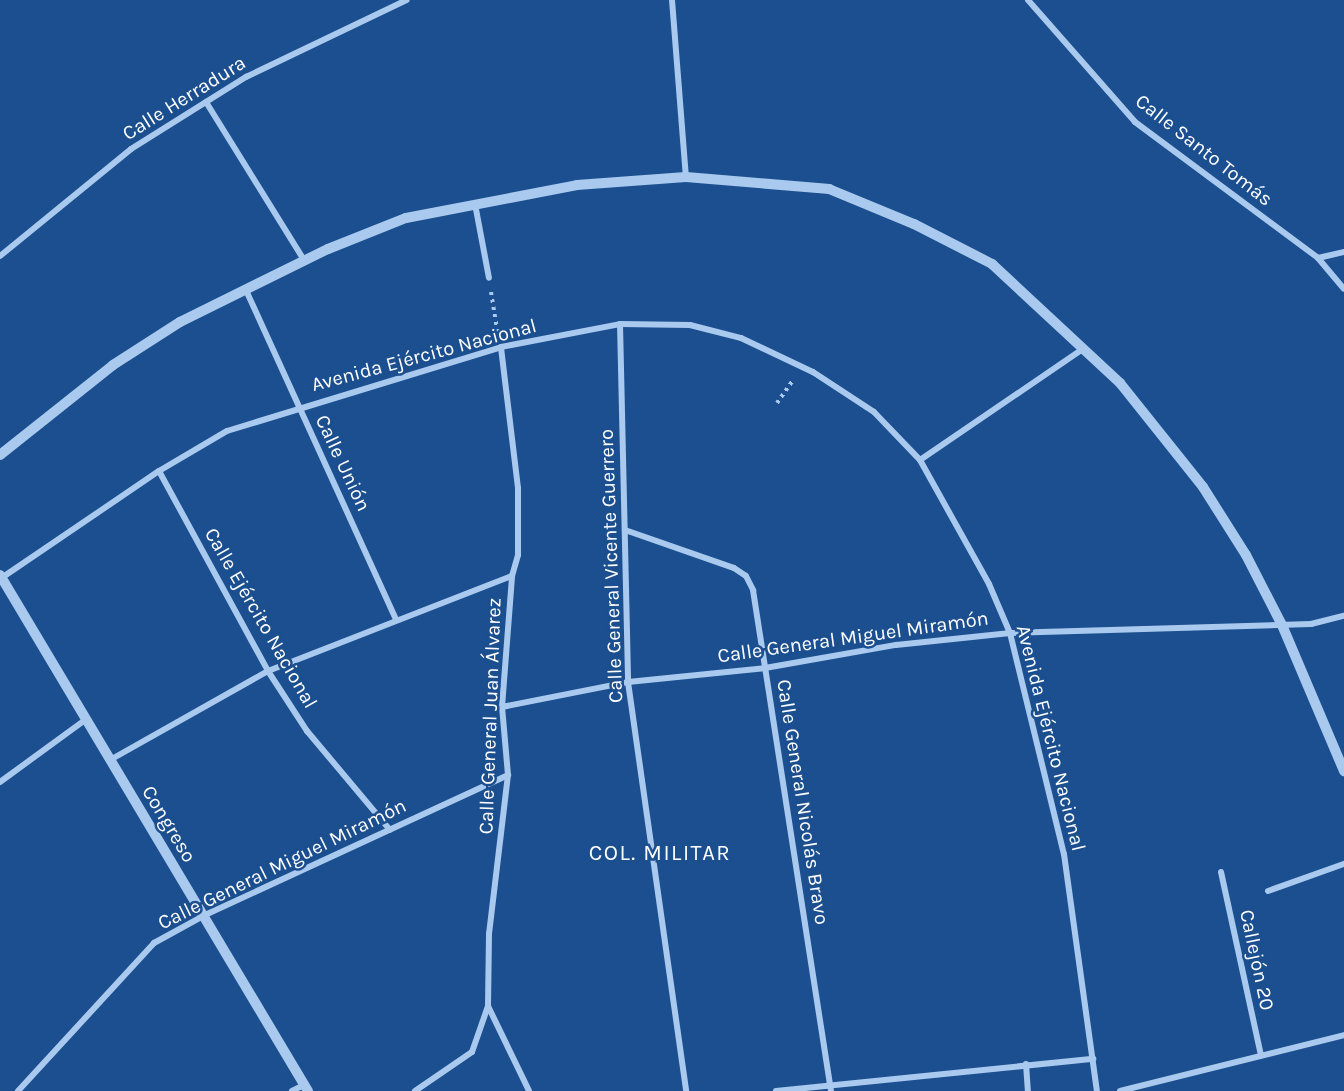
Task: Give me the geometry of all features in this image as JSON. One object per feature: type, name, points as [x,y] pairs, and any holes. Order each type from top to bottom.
[{"type":"street","name":"Calle Herradura","points":[[0,256],[131,149],[246,77],[407,0]]},
{"type":"street","points":[[672,0],[686,177]]},
{"type":"street","name":"Calle Santo Tomás","points":[[1028,0],[1135,122],[1318,258],[1344,289]]},
{"type":"street","points":[[206,102],[304,260]]},
{"type":"street","points":[[0,455],[113,365],[180,322],[304,260],[406,218],[475,202],[577,185],[686,177],[829,189],[914,224],[992,264],[1086,347],[1120,383],[1203,488],[1246,555],[1282,626],[1344,771]]},
{"type":"street","points":[[475,202],[489,278]]},
{"type":"street","points":[[1318,258],[1344,252]]},
{"type":"street","name":"Calle Unión","points":[[244,288],[396,620]]},
{"type":"street","name":"Avenida Ejército Nacional","points":[[0,577],[159,471],[227,431],[299,407],[501,347],[620,324],[690,326],[741,338],[802,367],[874,412],[920,460],[984,575],[1010,633],[1064,854],[1097,1091]]},
{"type":"street","name":"Calle General Vicente Guerrero","points":[[620,324],[628,682],[686,1091]]},
{"type":"street","name":"Calle General Juan Álvarez","points":[[415,1091],[472,1052],[488,1006],[489,934],[508,776],[502,707],[512,576],[518,555],[518,488],[501,347]]},
{"type":"street","points":[[920,460],[1086,347]]},
{"type":"street","name":"Calle Ejército Nacional","points":[[159,471],[268,671],[306,731],[390,830]]},
{"type":"street","name":"Calle General Nicolás Bravo","points":[[625,530],[746,576],[753,590],[830,1088]]},
{"type":"street","points":[[110,760],[268,671],[512,576]]},
{"type":"street","name":"Congreso","points":[[0,577],[205,915],[306,1088]]},
{"type":"street","name":"Calle General Miguel Miramón","points":[[502,707],[628,682],[765,668],[896,645],[1010,633],[1282,626],[1344,616]]},
{"type":"street","points":[[0,782],[85,720]]},
{"type":"street","name":"Calle General Miguel Miramón","points":[[18,1091],[154,943],[205,915],[508,776]]},
{"type":"street","points":[[1268,891],[1344,864]]},
{"type":"street","name":"Callejón 20","points":[[1221,872],[1261,1056]]},
{"type":"street","points":[[488,1006],[529,1091]]},
{"type":"street","points":[[1120,1091],[1344,1035]]},
{"type":"street","points":[[776,1091],[830,1088],[1026,1064],[1093,1059]]},
{"type":"street","points":[[1026,1064],[1028,1091]]},
{"type":"street","points":[[292,1091],[306,1088]]},
{"type":"path","points":[[489,278],[501,347]]},
{"type":"path","points":[[777,402],[802,367]]},
{"type":"district","name":"COL. MILITAR","points":[[660,854]]}]
